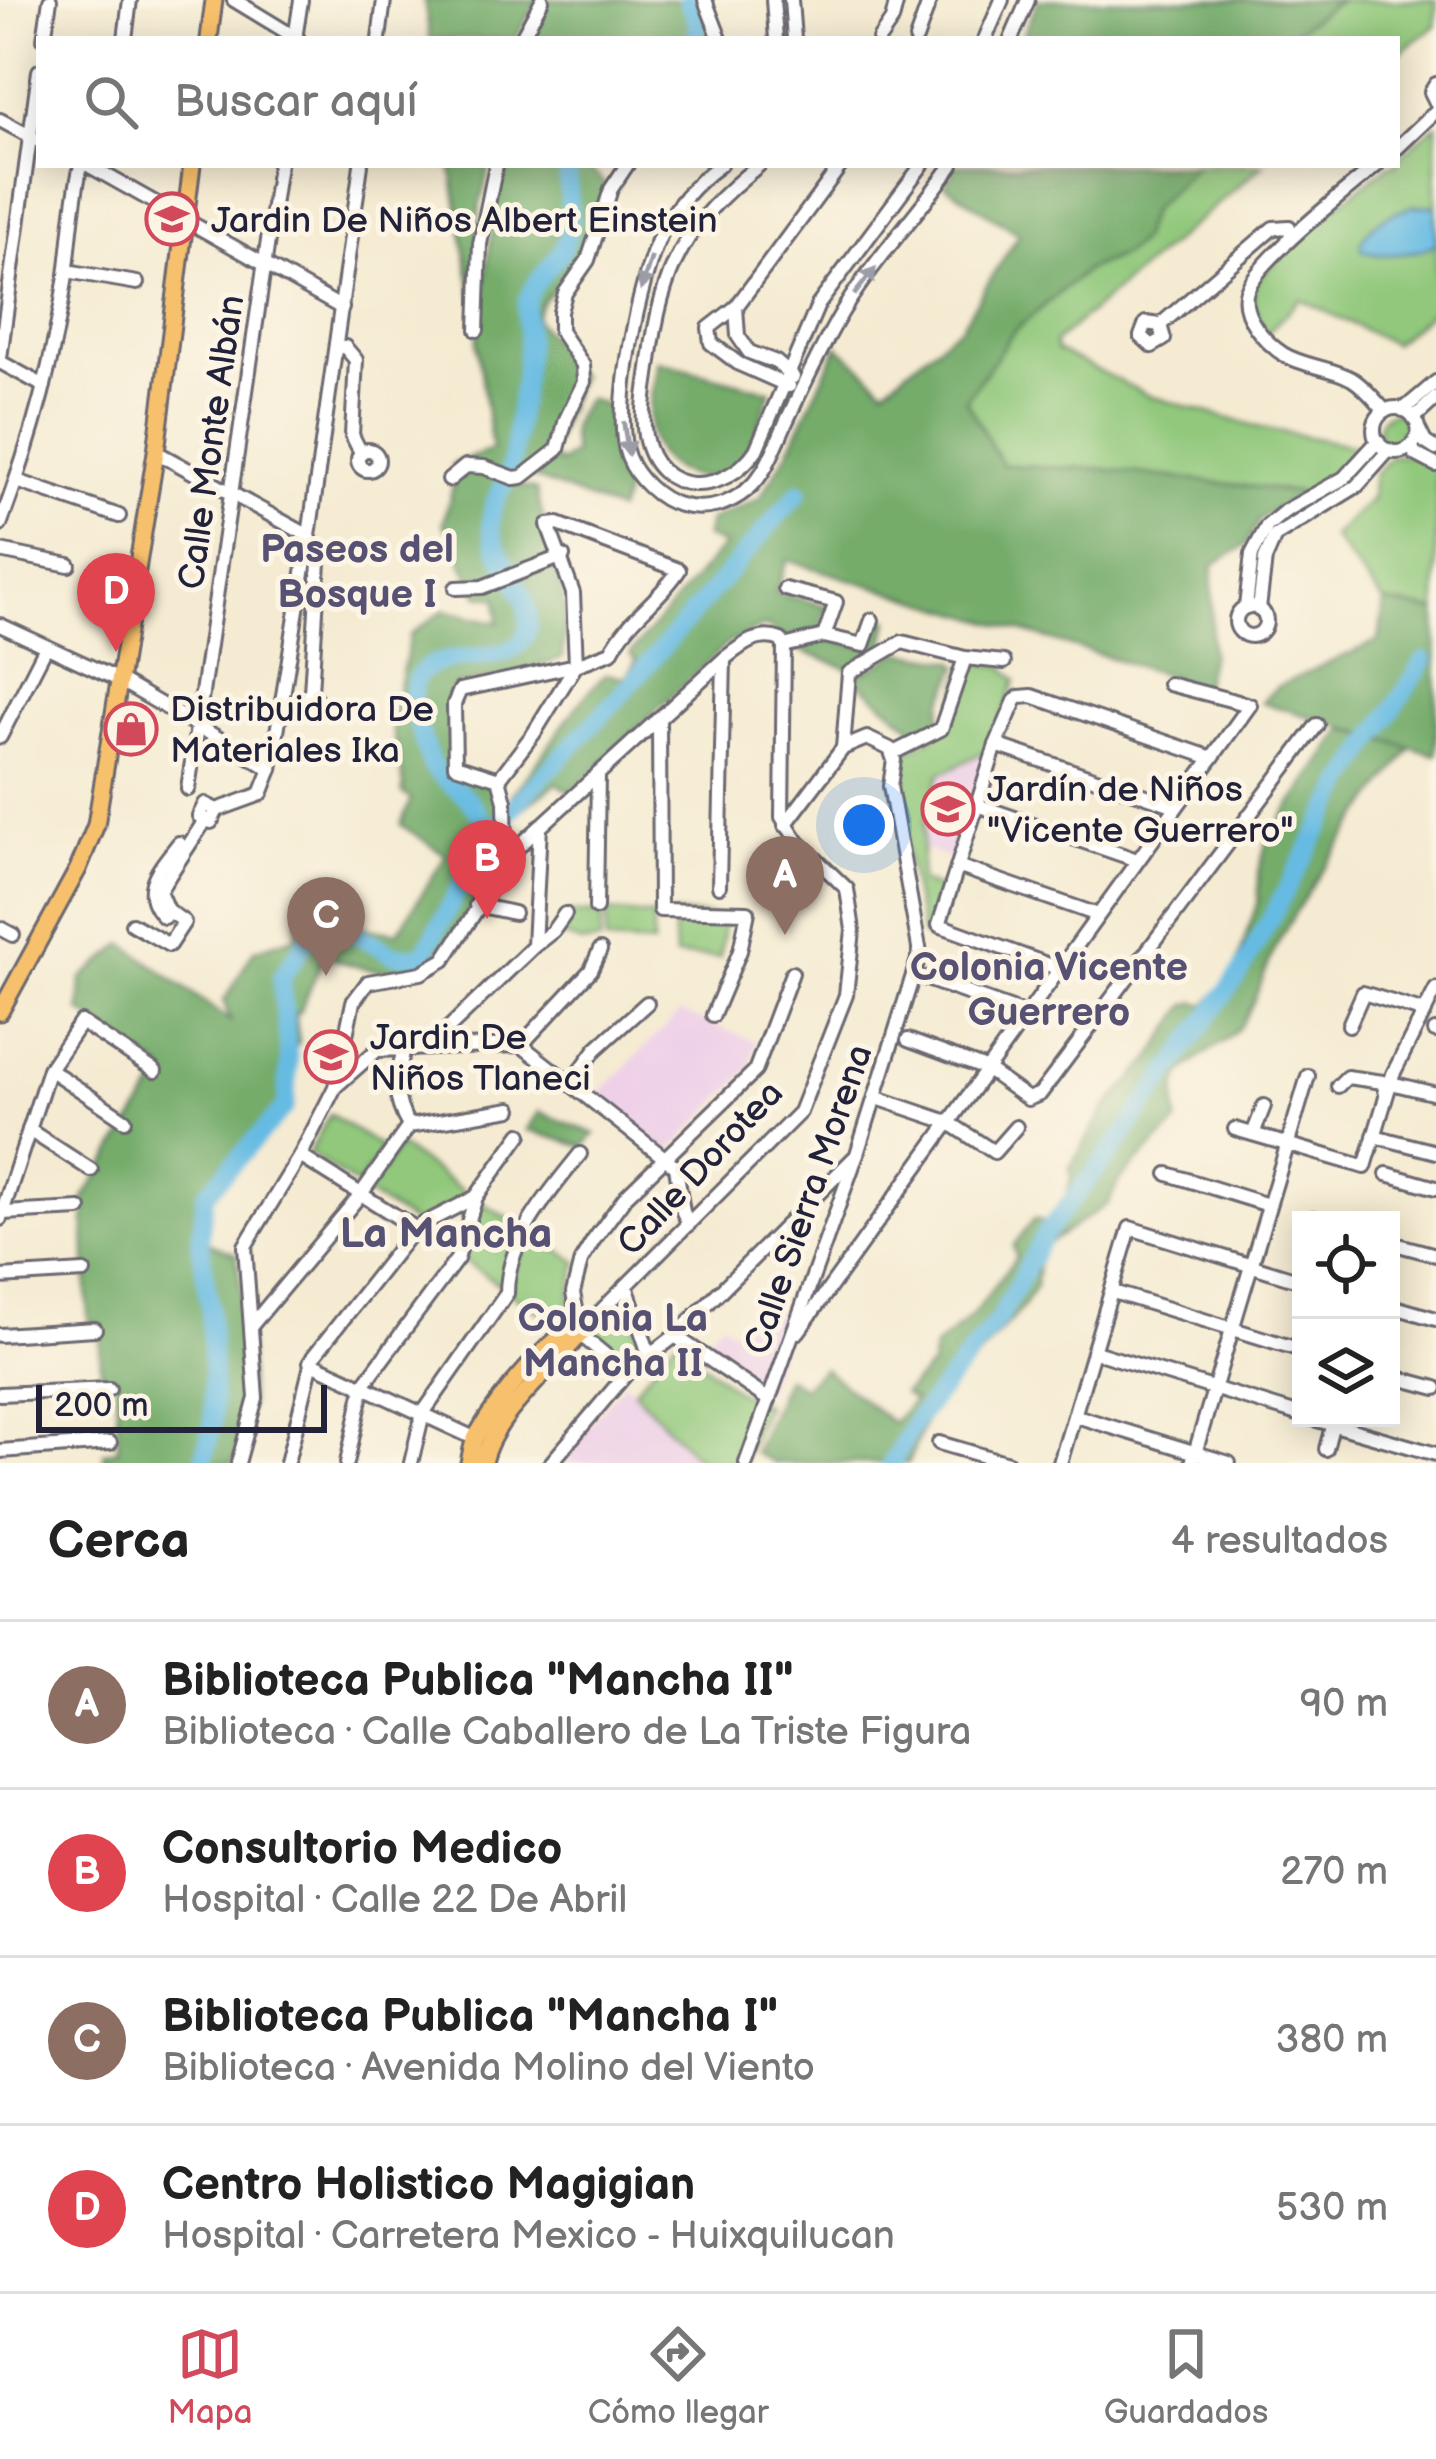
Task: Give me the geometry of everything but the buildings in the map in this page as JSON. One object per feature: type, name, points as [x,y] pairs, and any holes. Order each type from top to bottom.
[{"type":"main road","points":[[209,36],[214,0]]},
{"type":"main road","points":[[0,1012],[90,845],[157,452],[192,168]]},
{"type":"main road","points":[[470,1463],[474,1438],[547,1347],[583,1326]]},
{"type":"main road","points":[[483,1463],[493,1436],[583,1326]]},
{"type":"street","points":[[44,36],[50,0]]},
{"type":"street","points":[[125,36],[130,0]]},
{"type":"street","points":[[234,0],[291,36]]},
{"type":"street","points":[[296,36],[301,0]]},
{"type":"street","points":[[379,36],[384,0]]},
{"type":"street","points":[[523,36],[542,0]]},
{"type":"street","points":[[706,0],[719,36]]},
{"type":"street","points":[[773,0],[776,36]]},
{"type":"street","points":[[791,0],[794,36]]},
{"type":"street","points":[[881,36],[897,0]]},
{"type":"street","points":[[917,36],[931,0]]},
{"type":"street","points":[[986,36],[1002,0]]},
{"type":"street","points":[[1012,36],[1028,0]]},
{"type":"street","points":[[1436,84],[1431,92],[1436,102]]},
{"type":"street","points":[[1400,145],[1436,111]]},
{"type":"street","points":[[0,120],[34,139],[0,360],[44,386]]},
{"type":"street","points":[[0,525],[44,386],[67,272],[73,198],[83,168]]},
{"type":"street","name":"Calle Monte Albán","points":[[188,789],[279,168]]},
{"type":"street","points":[[132,924],[169,945],[180,928],[152,903],[154,875],[201,819],[205,804],[217,810],[261,794],[271,770],[362,168]]},
{"type":"street","points":[[477,330],[480,244],[495,168]]},
{"type":"street","points":[[449,480],[466,466],[522,477],[558,448],[584,382],[583,365],[560,332],[560,312],[566,293],[588,260],[611,189],[625,168]]},
{"type":"street","points":[[716,168],[698,182],[662,232],[640,292],[623,423],[626,454],[637,475],[674,504],[714,507],[750,488],[766,466],[845,307],[950,168]]},
{"type":"street","points":[[756,168],[692,230],[665,286],[645,400],[645,436],[652,454],[676,480],[708,484],[730,478],[745,467],[825,294],[920,168]]},
{"type":"street","points":[[803,387],[785,379],[776,362],[744,358],[711,344],[709,328],[736,307],[839,168]]},
{"type":"street","points":[[1373,168],[1252,278],[1246,294],[1256,327],[1280,352],[1350,378],[1385,411],[1411,417]]},
{"type":"street","points":[[109,171],[184,221],[341,308]]},
{"type":"street","points":[[1160,325],[1282,225],[1292,234],[1285,247]]},
{"type":"street","points":[[67,272],[137,283]]},
{"type":"street","points":[[736,307],[744,358]]},
{"type":"street","points":[[637,323],[655,326]]},
{"type":"street","points":[[336,347],[345,347],[356,360],[352,435],[361,452]]},
{"type":"street","points":[[1411,417],[1436,382]]},
{"type":"street","points":[[1411,417],[1436,398]]},
{"type":"street","points":[[1383,446],[1376,421],[1385,411]]},
{"type":"street","points":[[1383,446],[1405,451],[1412,447],[1418,435],[1411,417]]},
{"type":"street","points":[[1411,417],[1420,436],[1436,449]]},
{"type":"street","points":[[1252,608],[1252,554],[1267,526],[1344,478],[1383,446]]},
{"type":"street","points":[[1412,447],[1415,454],[1436,465]]},
{"type":"street","points":[[157,452],[309,536],[319,562],[311,692]]},
{"type":"street","points":[[16,481],[119,516]]},
{"type":"street","points":[[500,779],[455,766],[454,704],[460,690],[576,665],[611,652],[624,626],[666,590],[679,570],[558,524],[548,525],[573,593],[576,665],[500,779],[506,862]]},
{"type":"street","points":[[0,550],[69,565]]},
{"type":"street","points":[[456,588],[482,586],[562,556]]},
{"type":"street","points":[[785,589],[836,602],[824,636]]},
{"type":"street","points":[[784,646],[824,636],[862,645],[872,620]]},
{"type":"street","points":[[0,625],[119,680],[271,770]]},
{"type":"street","points":[[238,1463],[256,1398],[244,1246],[300,1156],[335,1087],[353,1002],[368,982],[421,973],[437,965],[506,862],[540,826],[724,659],[762,637],[776,638],[784,646],[781,809],[785,825]]},
{"type":"street","points":[[843,748],[849,673],[902,642],[1004,662]]},
{"type":"street","points":[[0,737],[46,647]]},
{"type":"street","points":[[785,825],[843,748],[867,738],[893,753],[941,729],[965,658]]},
{"type":"street","points":[[719,886],[724,659]]},
{"type":"street","points":[[792,1341],[1250,705],[1169,684]]},
{"type":"street","points":[[1060,969],[939,925],[1015,701],[1032,696],[1212,758]]},
{"type":"street","points":[[659,718],[660,910],[748,912],[740,951],[713,1015]]},
{"type":"street","points":[[908,1040],[986,1069],[1028,1099],[1040,1094],[1317,724]]},
{"type":"street","points":[[996,746],[1176,806]]},
{"type":"street","name":"Calle Sierra Morena","points":[[746,1463],[877,1098],[920,953],[890,786],[893,753]]},
{"type":"street","points":[[596,908],[598,774]]},
{"type":"street","points":[[977,805],[1137,860]]},
{"type":"street","name":"Calle Dorotea","points":[[583,1326],[626,1289],[800,1112],[846,995],[854,930],[847,890],[785,825]]},
{"type":"street","points":[[534,946],[540,826]]},
{"type":"street","points":[[960,867],[1098,915]]},
{"type":"street","points":[[476,905],[514,913]]},
{"type":"street","points":[[429,1047],[553,932],[566,914]]},
{"type":"street","points":[[520,1045],[591,970],[600,950]]},
{"type":"street","points":[[627,1373],[583,1326],[573,1293],[581,1261],[626,1196],[755,1071],[792,973]]},
{"type":"street","points":[[924,978],[1025,1014]]},
{"type":"street","points":[[1235,1130],[1365,1167],[1389,1089],[1436,989]]},
{"type":"street","points":[[1348,1025],[1363,993],[1425,1012]]},
{"type":"street","points":[[571,1083],[596,1049],[647,1003]]},
{"type":"street","points":[[80,1210],[2,1216],[49,1069],[81,1022],[155,1071]]},
{"type":"street","points":[[345,1045],[377,1050],[520,1045],[676,1167],[689,1224]]},
{"type":"street","points":[[404,1049],[395,1103],[409,1126]]},
{"type":"street","points":[[335,1087],[377,1050]]},
{"type":"street","points":[[49,1069],[125,1120]]},
{"type":"street","points":[[1194,1458],[1308,1076]]},
{"type":"street","points":[[1338,1086],[1347,1077],[1383,1082],[1389,1089],[1436,1094]]},
{"type":"street","points":[[877,1098],[948,1122],[994,1152],[1016,1127]]},
{"type":"street","points":[[1253,1135],[1264,1106]]},
{"type":"street","points":[[252,1324],[361,1193],[409,1126],[511,1109]]},
{"type":"street","points":[[29,1130],[91,1170]]},
{"type":"street","points":[[347,1463],[364,1384],[458,1259],[476,1197],[521,1134]]},
{"type":"street","points":[[1374,1136],[1436,1152]]},
{"type":"street","points":[[411,1463],[423,1413],[507,1293],[507,1281],[534,1216],[580,1154]]},
{"type":"street","points":[[551,1463],[627,1373],[675,1336],[857,1154]]},
{"type":"street","points":[[300,1156],[415,1228]]},
{"type":"street","points":[[1168,1174],[1268,1205]]},
{"type":"street","points":[[1387,1174],[1436,1188]]},
{"type":"street","points":[[287,1463],[310,1362],[415,1228],[476,1197]]},
{"type":"street","points":[[1060,1463],[1130,1228],[1292,1279]]},
{"type":"street","points":[[1400,1245],[1436,1255]]},
{"type":"street","points":[[0,1277],[84,1272]]},
{"type":"street","points":[[809,1287],[823,1298]]},
{"type":"street","points":[[626,1289],[649,1354]]},
{"type":"street","points":[[1113,1292],[1292,1347]]},
{"type":"street","points":[[1400,1309],[1436,1319]]},
{"type":"street","points":[[0,1334],[95,1329]]},
{"type":"street","points":[[675,1336],[770,1400]]},
{"type":"street","points":[[1095,1352],[1292,1412]]},
{"type":"street","points":[[310,1362],[474,1438]]},
{"type":"street","points":[[1400,1378],[1436,1388]]},
{"type":"street","points":[[0,1394],[109,1389]]},
{"type":"street","points":[[1076,1416],[1194,1458],[1229,1463]]},
{"type":"street","points":[[1326,1449],[1332,1427]]},
{"type":"street","points":[[1353,1427],[1436,1454]]},
{"type":"street","points":[[0,1451],[110,1443]]},
{"type":"street","points":[[939,1443],[1008,1463]]},
{"type":"shaded area","name":"Jardín de Niños \"Vicente Guerrero\"","points":[[990,749],[973,790],[956,862],[924,849],[924,823],[940,774]]},
{"type":"shaded area","points":[[680,1012],[757,1042],[750,1068],[666,1155],[596,1097]]},
{"type":"shaded area","points":[[767,1303],[788,1323],[767,1389],[702,1344],[721,1322],[736,1332]]},
{"type":"shaded area","points":[[625,1382],[701,1463],[557,1463]]},
{"type":"green space","points":[[424,0],[538,0],[517,36],[430,36]]},
{"type":"green space","points":[[544,0],[699,0],[716,36],[526,36]]},
{"type":"green space","points":[[1038,0],[1340,0],[1287,36],[1022,36]]},
{"type":"green space","points":[[1340,0],[1436,0],[1436,26],[1400,52],[1400,36],[1287,36]]},
{"type":"green space","points":[[1436,124],[1436,308],[1393,344],[1300,299],[1265,335],[1252,298],[1255,282],[1320,218],[1386,168],[1400,168],[1400,156]]},
{"type":"green space","points":[[451,168],[489,168],[480,204],[473,298]]},
{"type":"green space","points":[[500,168],[590,168],[607,187],[589,246],[577,269],[543,301],[535,319],[579,376],[549,458],[561,463],[574,452],[573,424],[587,399],[614,407],[613,434],[627,489],[618,511],[522,473],[510,483],[536,490],[566,611],[563,658],[519,673],[452,686],[448,701],[454,768],[492,781],[501,818],[501,856],[468,913],[426,963],[375,970],[325,955],[295,1013],[299,1041],[289,1062],[286,1106],[205,1195],[201,1239],[236,1254],[249,1348],[250,1405],[233,1463],[104,1463],[104,1452],[118,1450],[116,1376],[101,1377],[99,1323],[88,1321],[84,1198],[165,1071],[80,1011],[82,978],[124,944],[230,1021],[224,1001],[254,950],[297,936],[298,918],[329,905],[348,911],[368,929],[398,932],[446,855],[401,825],[411,799],[402,793],[391,724],[410,635],[444,610],[499,623],[497,598],[478,595],[443,523],[455,479],[452,464],[492,450],[477,343]]},
{"type":"green space","points":[[955,168],[1193,168],[1151,210],[1140,240],[1123,255],[1086,270],[1013,332],[966,400],[1002,465],[1102,469],[1303,493],[1261,518],[1245,546],[1213,565],[1211,655],[1203,686],[787,560],[776,593],[829,606],[818,631],[786,639],[765,626],[728,643],[570,792],[557,783],[522,809],[511,795],[580,702],[606,674],[626,677],[636,660],[630,654],[724,545],[705,537],[710,520],[759,499],[788,452],[838,346],[885,388],[962,325],[1019,234],[945,185]]},
{"type":"green space","points":[[1193,168],[1259,168],[1055,342],[1056,350],[1150,396],[1261,428],[1365,448],[1338,477],[1303,493],[1102,469],[1002,465],[966,400],[1013,332],[1086,270],[1123,255],[1139,241],[1151,210]]},
{"type":"green space","points":[[657,361],[771,391],[750,445],[729,471],[717,476],[689,475],[664,461],[656,450],[649,418]]},
{"type":"green space","points":[[1396,412],[1409,417],[1414,430],[1409,443],[1396,448],[1383,443],[1378,430],[1383,417]]},
{"type":"green space","points":[[1411,455],[1436,468],[1436,611],[1384,602],[1332,537],[1371,499],[1374,475],[1391,456]]},
{"type":"green space","points":[[1384,602],[1436,611],[1436,755],[1261,702],[1278,686],[1379,640]]},
{"type":"green space","points":[[876,619],[889,620],[883,648],[849,669],[791,647],[824,639],[864,647]]},
{"type":"green space","points":[[900,652],[955,661],[959,666],[943,700],[939,726],[922,736],[853,678]]},
{"type":"green space","points":[[967,661],[1003,666],[1016,680],[990,749],[940,774],[924,823],[920,882],[947,891],[934,940],[922,935],[893,783],[897,755],[930,739],[947,720]]},
{"type":"green space","points":[[1344,729],[1411,748],[1294,914],[1242,1023],[1181,1076],[1176,1090],[1177,1123],[1119,1181],[1108,1204],[1046,1245],[1036,1286],[1023,1307],[929,1412],[908,1463],[776,1463],[754,1453],[786,1377],[803,1387],[823,1368],[892,1423],[914,1400],[903,1394],[931,1366],[934,1348],[974,1314],[1016,1257],[1013,1246],[1034,1219],[1047,1222],[1061,1204],[1070,1167],[1106,1108],[1150,1060],[1186,1006],[1206,1005],[1234,973],[1258,901],[1259,870],[1267,841]]},
{"type":"green space","points":[[607,912],[653,916],[653,945],[606,942]]},
{"type":"green space","points":[[570,913],[602,914],[600,942],[582,943],[556,934]]},
{"type":"green space","points":[[673,914],[725,916],[720,957],[675,956]]},
{"type":"green space","points":[[539,1112],[595,1134],[584,1147],[527,1130]]},
{"type":"green space","points":[[330,1114],[383,1149],[357,1186],[309,1153]]},
{"type":"green space","points":[[399,1146],[470,1196],[415,1224],[365,1193]]},
{"type":"green space","points":[[478,1200],[524,1228],[501,1286],[461,1259]]},
{"type":"green space","points":[[530,1232],[578,1262],[571,1322],[561,1325],[511,1294],[510,1282]]},
{"type":"green space","points":[[626,1300],[646,1353],[628,1366],[589,1335]]},
{"type":"green space","points":[[675,1340],[735,1390],[765,1405],[742,1463],[701,1463],[634,1391]]},
{"type":"water","points":[[1413,206],[1436,206],[1436,243],[1400,254],[1362,251],[1361,242],[1377,223]]},
{"type":"waterway","points":[[687,0],[697,20],[698,36]]},
{"type":"waterway","points":[[203,1463],[213,1422],[210,1310],[200,1240],[205,1195],[286,1106],[289,1062],[281,978],[310,935],[343,927],[395,955],[423,956],[475,859],[485,825],[469,799],[431,764],[413,697],[418,676],[433,665],[499,653],[517,646],[527,631],[525,603],[497,548],[491,520],[513,453],[529,297],[563,248],[569,229],[568,168]]},
{"type":"waterway","points":[[495,826],[618,698],[799,492]]},
{"type":"waterway","points":[[892,1463],[916,1420],[999,1319],[1044,1235],[1115,1147],[1242,970],[1343,787],[1424,661]]},
{"type":"place","name":"Jardin De Niños Albert Einstein","points":[[172,219]]},
{"type":"place","name":"Centro Holistico Magigian","points":[[116,652]]},
{"type":"place","name":"Distribuidora De Materiales Ika","points":[[131,729]]},
{"type":"place","name":"Jardín de Niños \"Vicente Guerrero\"","points":[[948,809]]},
{"type":"place","name":"Consultorio Medico","points":[[487,919]]},
{"type":"place","name":"Biblioteca Publica \"Mancha II\"","points":[[785,935]]},
{"type":"place","name":"Biblioteca Publica \"Mancha I\"","points":[[326,976]]},
{"type":"place","name":"Jardin De Niños Tlaneci","points":[[331,1057]]},
{"type":"district","name":"Paseos del Bosque I","points":[[357,570]]},
{"type":"district","name":"Colonia Vicente Guerrero","points":[[1049,988]]},
{"type":"district","name":"La Mancha","points":[[446,1232]]},
{"type":"district","name":"Colonia La Mancha II","points":[[613,1340]]}]
